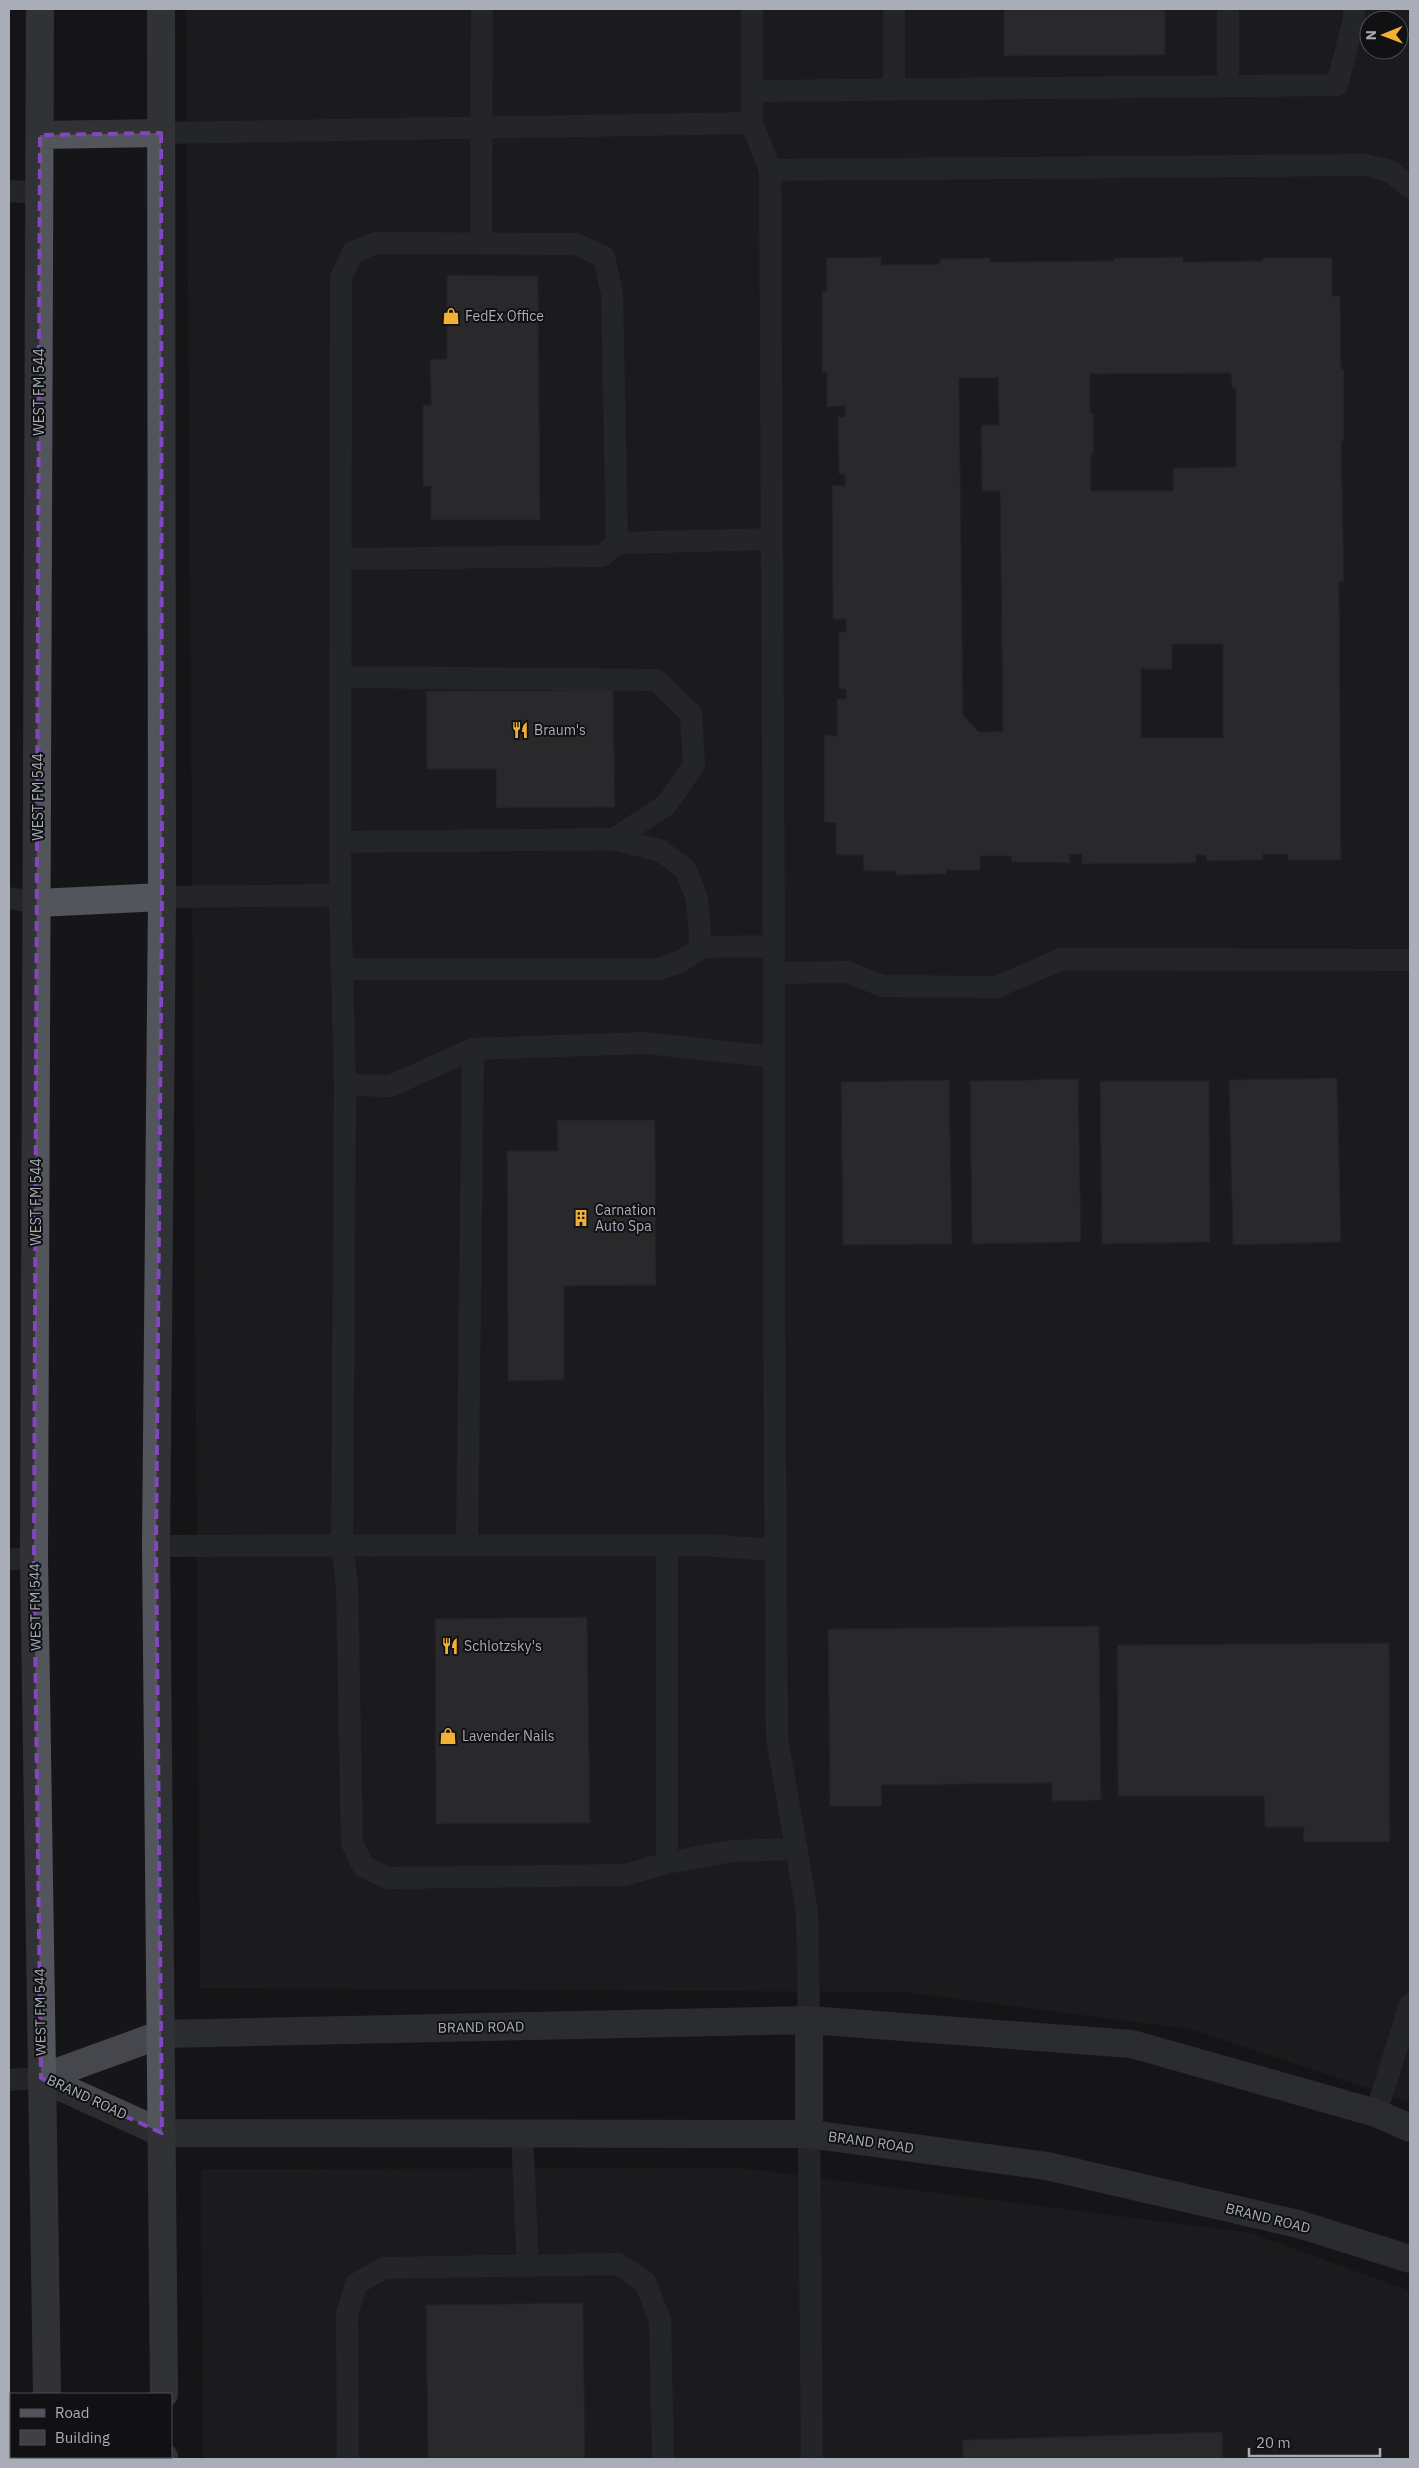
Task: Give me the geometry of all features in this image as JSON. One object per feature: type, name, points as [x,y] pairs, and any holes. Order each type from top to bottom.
[{"type":"main road","name":"WEST FM 544","points":[[40,9],[38,903],[21,1559],[41,2078],[47,2393]]},
{"type":"main road","points":[[161,9],[162,897],[156,1546],[164,2393]]},
{"type":"main road","points":[[40,135],[161,133]]},
{"type":"main road","points":[[38,903],[162,897]]},
{"type":"main road","points":[[809,2020],[809,2134]]},
{"type":"main road","name":"BRAND ROAD","points":[[41,2078],[162,2034],[809,2020],[1132,2044],[1376,2113],[1410,2128]]},
{"type":"main road","name":"BRAND ROAD","points":[[41,2078],[162,2132],[809,2134],[1047,2166],[1298,2224],[1410,2259]]},
{"type":"lane","points":[[481,244],[482,9]]},
{"type":"lane","points":[[752,9],[752,123],[770,170],[777,1738],[785,1790],[798,1849],[807,1910],[809,2020]]},
{"type":"lane","points":[[894,9],[894,89]]},
{"type":"lane","points":[[1228,9],[1228,86]]},
{"type":"lane","points":[[752,91],[1336,84],[1354,19],[1354,9]]},
{"type":"lane","points":[[161,133],[752,123]]},
{"type":"lane","points":[[770,170],[1366,165],[1390,171],[1410,188]]},
{"type":"lane","points":[[9,191],[40,193]]},
{"type":"lane","points":[[617,543],[612,293],[604,257],[576,244],[376,243],[353,252],[341,278],[342,677],[340,895],[345,1085],[342,1544],[347,1586],[352,1843],[363,1866],[387,1878],[625,1875],[667,1863],[732,1851],[798,1849]]},
{"type":"lane","points":[[341,559],[602,556],[617,543],[771,539]]},
{"type":"lane","points":[[342,677],[656,680],[691,714],[694,765],[666,805],[614,839]]},
{"type":"lane","points":[[341,842],[614,839],[661,851],[686,870],[698,899],[701,946]]},
{"type":"lane","points":[[162,897],[340,895]]},
{"type":"lane","points":[[9,898],[38,903]]},
{"type":"lane","points":[[343,969],[658,969],[680,962],[701,946],[774,946]]},
{"type":"lane","points":[[774,973],[847,972],[883,986],[996,987],[1062,959],[1410,960]]},
{"type":"lane","points":[[345,1085],[390,1086],[473,1049],[646,1043],[774,1057]]},
{"type":"lane","points":[[467,1545],[473,1049]]},
{"type":"lane","points":[[156,1546],[704,1544],[775,1550]]},
{"type":"lane","points":[[667,1545],[667,1863]]},
{"type":"lane","points":[[1376,2113],[1410,2005]]},
{"type":"lane","points":[[9,2080],[41,2078]]},
{"type":"lane","points":[[522,2134],[528,2267]]},
{"type":"lane","points":[[809,2134],[812,2459]]},
{"type":"lane","points":[[348,2459],[347,2314],[356,2284],[384,2268],[618,2264],[645,2282],[660,2320],[663,2459]]},
{"type":"highlighted area","points":[[161,133],[162,897],[156,1546],[162,2133],[41,2078],[34,1559],[40,135]]},
{"type":"shaded area","points":[[186,9],[1410,9],[1410,2102],[1191,2029],[903,1992],[200,1988]]},
{"type":"shaded area","points":[[741,2168],[1251,2233],[1410,2291],[1410,2459],[203,2459],[201,2169]]},
{"type":"building","points":[[1004,9],[1165,9],[1165,55],[1004,56]]},
{"type":"building","points":[[881,257],[881,265],[940,264],[940,259],[990,258],[990,262],[1114,261],[1114,258],[1183,257],[1183,262],[1263,261],[1262,258],[1332,258],[1332,296],[1340,296],[1341,369],[1344,369],[1344,441],[1341,441],[1344,581],[1339,581],[1341,860],[1288,860],[1288,854],[1263,854],[1263,860],[1207,861],[1206,855],[1196,855],[1196,863],[1082,864],[1082,854],[1069,854],[1070,863],[1012,862],[1011,856],[980,856],[980,870],[946,870],[946,874],[896,875],[896,871],[864,871],[863,855],[836,855],[836,823],[824,822],[824,735],[837,736],[837,699],[846,699],[846,689],[839,689],[839,632],[846,632],[846,619],[833,619],[832,485],[845,486],[845,474],[839,474],[838,417],[845,417],[845,406],[827,407],[827,373],[822,373],[822,291],[827,291],[826,258]],"holes":[[[1231,373],[1232,388],[1236,388],[1236,467],[1173,468],[1173,491],[1091,491],[1091,453],[1094,453],[1093,413],[1090,413],[1090,374]],[[959,378],[998,378],[999,425],[981,425],[982,491],[1000,491],[1003,731],[979,732],[963,715]],[[1172,644],[1223,644],[1223,738],[1141,738],[1141,669],[1172,669]]]},
{"type":"building","points":[[447,275],[538,276],[540,520],[431,520],[431,486],[423,486],[423,405],[431,405],[430,360],[447,359]]},
{"type":"building","name":"Braum's","points":[[613,690],[615,807],[496,808],[496,769],[427,769],[426,691]]},
{"type":"building","points":[[1337,1078],[1341,1242],[1233,1245],[1229,1080]]},
{"type":"building","points":[[1078,1079],[1081,1242],[972,1244],[970,1081]]},
{"type":"building","points":[[949,1080],[952,1244],[843,1245],[841,1082]]},
{"type":"building","points":[[1100,1081],[1209,1081],[1210,1242],[1102,1244]]},
{"type":"building","name":"Carnation Auto Spa","points":[[557,1120],[655,1120],[656,1285],[564,1286],[564,1380],[508,1381],[507,1151],[558,1151]]},
{"type":"building","points":[[587,1617],[590,1823],[436,1824],[435,1619]]},
{"type":"building","points":[[1099,1626],[1101,1800],[1052,1801],[1052,1783],[881,1785],[882,1806],[830,1806],[828,1629]]},
{"type":"building","points":[[1389,1643],[1390,1842],[1303,1842],[1304,1827],[1265,1827],[1264,1796],[1118,1796],[1117,1645]]},
{"type":"building","points":[[583,2303],[585,2459],[428,2459],[426,2305]]},
{"type":"building","points":[[1222,2432],[1223,2459],[963,2459],[963,2440]]},
{"type":"place","name":"FedEx Office","points":[[451,316]]},
{"type":"place","name":"Braum's","points":[[520,730]]},
{"type":"place","name":"Carnation Auto Spa","points":[[581,1218]]},
{"type":"place","name":"Schlotzsky's","points":[[450,1646]]},
{"type":"place","name":"Lavender Nails","points":[[448,1736]]}]
